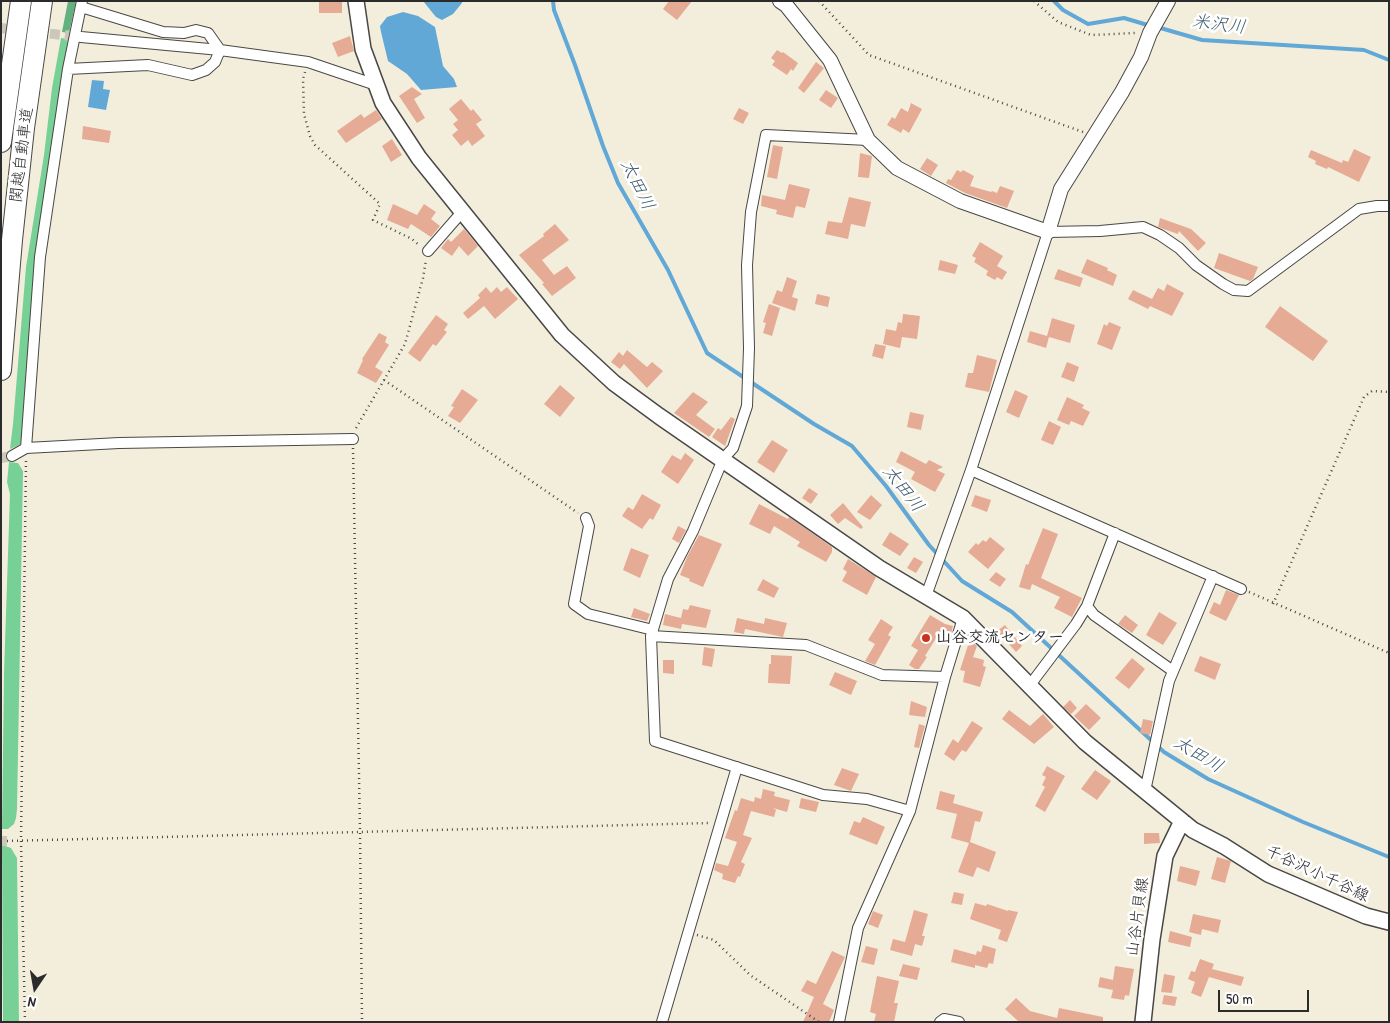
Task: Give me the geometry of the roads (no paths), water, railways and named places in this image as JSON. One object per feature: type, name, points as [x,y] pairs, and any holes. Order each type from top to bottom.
[{"type":"highway","points":[[2,135],[11,1]]},
{"type":"highway","name":"関越自動車道","points":[[2,135],[21,1]]},
{"type":"highway","name":"関越自動車道","points":[[1,370],[24,128],[42,1]]},
{"type":"highway","points":[[12,240],[24,180],[53,1]]},
{"type":"main road","name":"千谷沢小千谷線","points":[[356,1],[363,49],[383,103],[419,158],[562,335],[614,382],[659,416],[879,568],[963,618],[1085,742],[1193,830],[1224,846],[1268,874],[1366,916],[1389,922]]},
{"type":"main road","name":"山谷片貝線","points":[[1142,1022],[1165,856],[1182,821]]},
{"type":"street","points":[[780,1],[786,5],[830,60],[868,140],[897,168],[960,201],[1048,232],[1100,231],[1143,227],[1160,235],[1222,284],[1234,290],[1248,291],[1359,209],[1389,206]]},
{"type":"street","points":[[926,596],[971,470],[1061,190],[1141,57],[1150,32],[1168,1]]},
{"type":"street","points":[[26,448],[40,257],[68,69],[82,4],[163,32],[184,33],[196,30],[208,33],[220,50]]},
{"type":"street","points":[[81,38],[220,50],[308,62],[376,85]]},
{"type":"street","points":[[68,69],[148,66],[192,75],[206,70],[215,62],[220,50]]},
{"type":"street","points":[[868,140],[766,135],[751,212],[747,265],[749,348],[747,406],[733,448],[723,459],[693,531],[668,579],[652,633],[655,741],[824,795],[867,799],[910,810]]},
{"type":"street","points":[[428,251],[462,212]]},
{"type":"street","points":[[12,456],[26,448],[119,443],[353,440]]},
{"type":"street","points":[[971,470],[1241,589]]},
{"type":"street","points":[[586,518],[589,526],[574,604],[588,614],[652,633],[806,645],[882,675],[945,677]]},
{"type":"street","points":[[1030,685],[1076,624],[1087,606],[1115,534]]},
{"type":"street","points":[[1145,791],[1169,681],[1213,576]]},
{"type":"street","points":[[1087,606],[1094,615],[1173,671]]},
{"type":"street","points":[[839,1022],[858,928],[910,810],[945,677],[963,618]]},
{"type":"street","points":[[662,1022],[737,767]]},
{"type":"street","points":[[940,1022],[944,1019],[959,1022]]},
{"type":"water","points":[[423,1],[462,1],[462,3],[453,14],[442,20],[436,17]]},
{"type":"water","points":[[403,12],[418,16],[435,27],[443,66],[454,79],[457,87],[421,90],[407,74],[388,61],[380,26],[387,17]]},
{"type":"water","points":[[92,80],[104,81],[103,89],[110,90],[106,110],[88,107]]},
{"type":"waterway","name":"太田川","points":[[553,1],[554,10],[618,183],[668,270],[707,353],[814,424],[852,446],[886,486],[929,545],[962,581],[1012,612],[1164,752],[1208,779],[1303,822],[1389,857]]},
{"type":"waterway","name":"米沢川","points":[[1054,1],[1063,10],[1088,24],[1124,18],[1151,26]]},
{"type":"waterway","name":"米沢川","points":[[1157,27],[1202,40],[1364,50],[1389,60]]},
{"type":"tunnel","points":[[1,28],[20,31]]},
{"type":"tunnel","points":[[35,32],[81,37]]},
{"type":"tunnel","points":[[1,458],[12,456]]},
{"type":"tunnel","points":[[1,841],[7,841]]},
{"type":"place","name":"山谷交流センター","points":[[926,638]]}]
